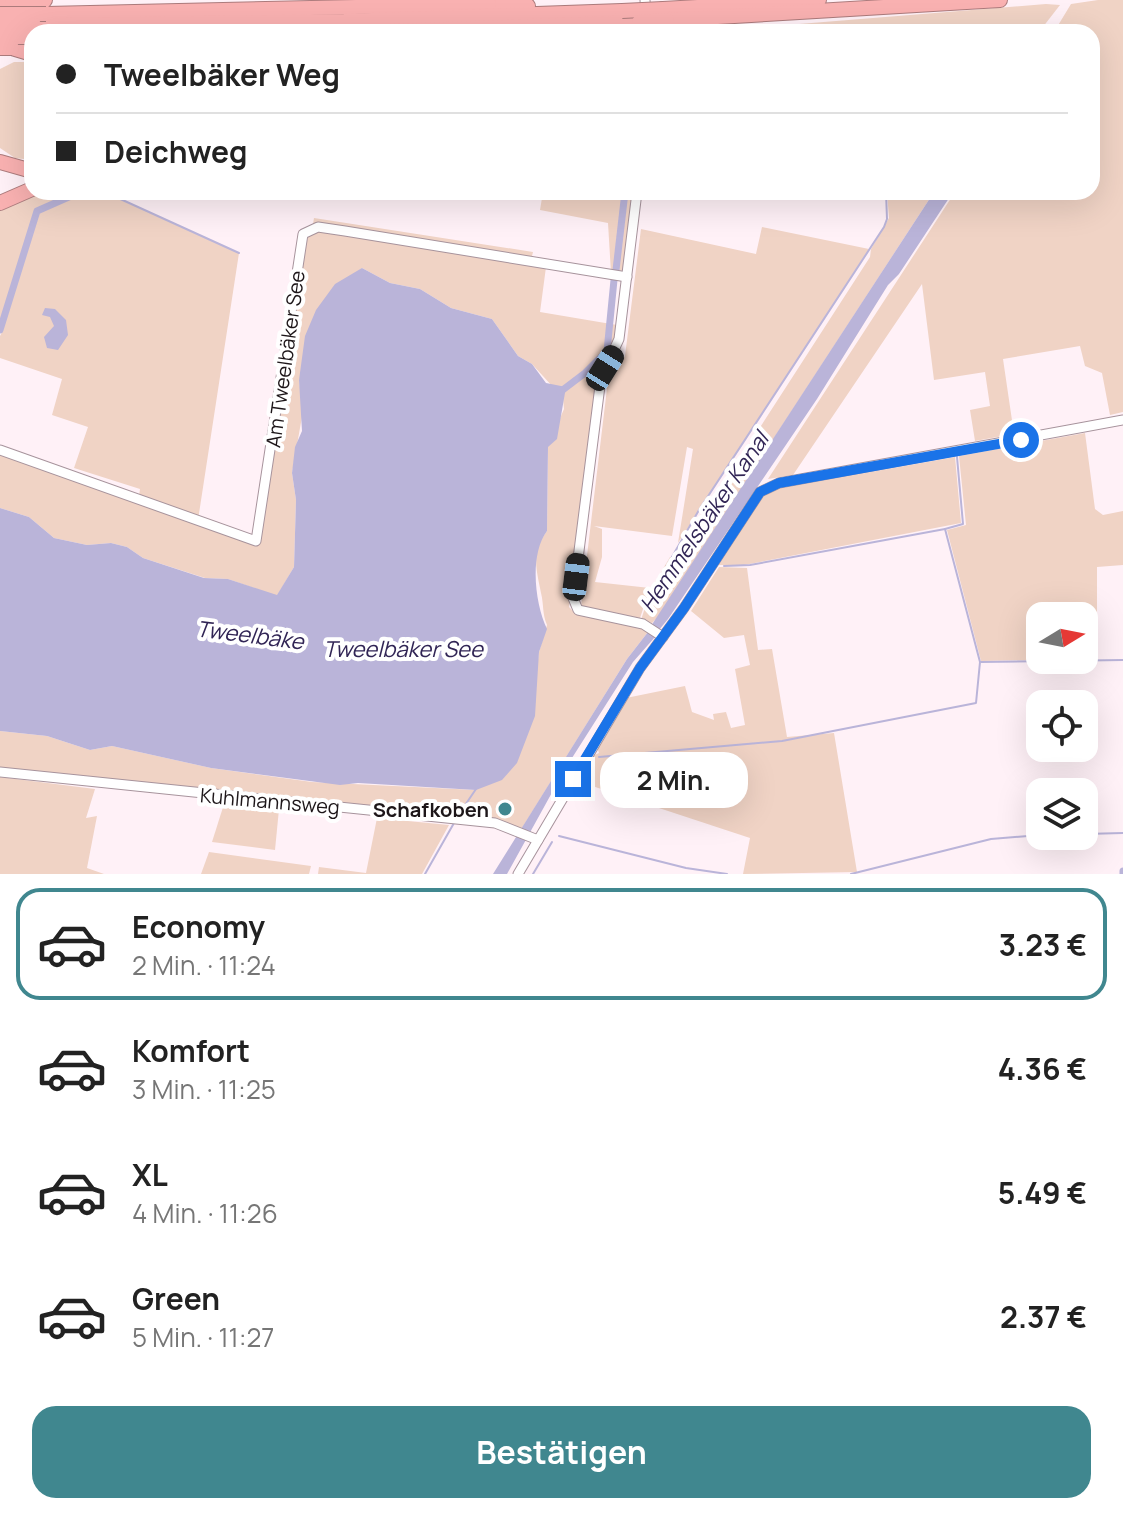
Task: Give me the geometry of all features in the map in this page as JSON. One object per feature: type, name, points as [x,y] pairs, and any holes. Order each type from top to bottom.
[{"type":"highway","points":[[0,16],[16,0]]},
{"type":"highway","points":[[24,40],[0,35],[30,0]]},
{"type":"highway","points":[[122,14],[134,10],[182,7],[200,0]]},
{"type":"highway","points":[[405,0],[622,11],[666,18],[722,18],[1000,0]]},
{"type":"highway","points":[[650,24],[666,18],[819,0]]},
{"type":"highway","points":[[0,16],[46,7],[122,14],[489,4]]},
{"type":"highway","points":[[29,24],[46,7]]},
{"type":"highway","points":[[297,24],[622,11]]},
{"type":"highway","points":[[0,25],[24,37]]},
{"type":"highway","points":[[4,49],[24,29]]},
{"type":"highway","points":[[4,49],[24,43]]},
{"type":"highway","points":[[0,162],[24,170]]},
{"type":"highway","points":[[0,203],[24,192]]},
{"type":"street","points":[[642,24],[645,0]]},
{"type":"street","points":[[636,200],[619,339],[601,378],[573,598],[578,610],[643,624],[663,637]]},
{"type":"street","name":"Am Tweelbäker See","points":[[0,450],[256,541],[303,234],[313,228],[332,229],[627,277]]},
{"type":"street","points":[[518,874],[640,668],[760,492],[779,483],[869,469],[1123,420]]},
{"type":"street","name":"Kuhlmannsweg","points":[[0,772],[466,819],[513,828],[536,839]]},
{"type":"shaded area","points":[[1123,0],[1123,412],[1110,415],[1102,373],[1085,366],[1080,346],[1003,359],[1014,434],[975,441],[970,410],[990,406],[985,372],[934,380],[922,284],[793,475],[768,479],[950,200],[1100,200],[1100,24],[1059,24],[1071,4]]},
{"type":"shaded area","points":[[1046,4],[1060,5],[1045,24],[800,24]]},
{"type":"shaded area","points":[[14,62],[24,62],[24,159],[15,158],[0,148],[0,69]]},
{"type":"shaded area","points":[[25,200],[122,200],[239,253],[198,520],[139,496],[140,489],[74,468],[88,427],[52,415],[62,379],[0,358],[0,336],[4,328],[0,326],[0,211]]},
{"type":"shaded area","points":[[542,200],[633,200],[625,270],[611,273],[608,223],[540,210]]},
{"type":"shaded area","points":[[888,200],[929,200],[657,618],[652,623],[641,620],[651,589],[670,557],[677,556],[870,257],[871,249],[889,218]]},
{"type":"shaded area","points":[[314,218],[533,252],[531,260],[313,224]]},
{"type":"shaded area","points":[[762,227],[869,249],[678,543],[693,449],[687,447],[672,536],[594,526],[602,529],[602,557],[595,582],[650,588],[640,618],[581,606],[608,380],[625,356],[641,229],[756,254]]},
{"type":"shaded area","points":[[314,229],[546,267],[540,312],[617,325],[600,384],[569,607],[575,613],[637,625],[648,632],[627,659],[522,828],[466,816],[0,769],[0,731],[47,736],[90,750],[112,746],[211,768],[312,782],[476,790],[536,676],[547,625],[537,554],[547,531],[548,446],[564,409],[563,398],[532,364],[518,356],[492,319],[451,308],[420,289],[390,283],[362,268],[299,380],[303,411],[292,473],[296,500],[294,567],[277,596],[228,579],[205,578],[143,558],[127,547],[111,543],[87,545],[54,538],[29,517],[0,508],[0,453],[259,542],[308,235]]},
{"type":"shaded area","points":[[1085,433],[1095,509],[1103,515],[1123,511],[1123,565],[1097,567],[1097,602],[1026,602],[1026,660],[981,661],[947,530],[966,525],[959,456]]},
{"type":"shaded area","points":[[955,457],[961,523],[744,565],[717,565],[764,493]]},
{"type":"shaded area","points":[[719,567],[747,568],[758,650],[772,649],[787,737],[834,733],[857,872],[743,874],[750,838],[577,781],[592,756],[599,753],[597,747],[626,698],[685,686],[692,712],[714,720],[713,714],[726,712],[731,728],[745,725],[735,669],[750,665],[744,635],[724,638],[691,611]]},
{"type":"shaded area","points":[[0,777],[95,789],[86,818],[97,816],[87,868],[104,874],[0,874]]},
{"type":"shaded area","points":[[224,804],[279,809],[275,850],[212,842]]},
{"type":"shaded area","points":[[377,818],[449,825],[422,874],[318,874],[319,867],[366,873]]},
{"type":"shaded area","points":[[209,852],[311,866],[309,874],[201,874]]},
{"type":"water","points":[[929,200],[948,200],[899,274],[888,285],[817,399],[668,619],[659,630],[651,626]]},
{"type":"water","name":"Tweelbäker See","points":[[362,268],[390,283],[420,289],[451,308],[492,319],[518,356],[532,364],[546,383],[566,387],[557,439],[548,447],[547,531],[541,541],[536,566],[539,607],[547,629],[539,652],[535,716],[517,763],[502,780],[476,790],[358,783],[340,785],[211,768],[112,746],[90,750],[47,736],[0,731],[0,508],[29,517],[54,538],[87,545],[111,543],[127,547],[143,558],[204,578],[228,579],[277,595],[294,567],[296,500],[292,473],[295,447],[302,431],[299,380],[305,336],[316,310],[335,284]]},
{"type":"water","points":[[45,308],[55,309],[66,320],[68,335],[58,350],[47,348],[44,337],[54,326],[50,317],[42,315]]},
{"type":"water","points":[[648,632],[655,637],[633,662],[565,769],[507,874],[493,874],[627,659]]},
{"type":"waterway","points":[[0,330],[37,211],[62,200]]},
{"type":"waterway","points":[[123,200],[239,253]]},
{"type":"waterway","points":[[616,270],[624,200]]},
{"type":"waterway","name":"Hemmelsbäker Kanal","points":[[653,590],[699,510],[884,227],[886,200]]},
{"type":"waterway","points":[[560,392],[607,351],[614,280]]},
{"type":"waterway","points":[[945,529],[963,524],[957,457]]},
{"type":"waterway","points":[[599,757],[782,741],[976,703],[980,662],[945,529],[750,565],[724,566]]},
{"type":"waterway","points":[[981,662],[1123,660]]},
{"type":"waterway","points":[[459,814],[476,789]]},
{"type":"waterway","points":[[425,874],[454,823]]},
{"type":"waterway","points":[[1098,834],[1123,833]]},
{"type":"waterway","points":[[559,836],[686,868],[727,874]]},
{"type":"waterway","points":[[851,874],[991,839],[1026,836]]},
{"type":"waterway","points":[[533,874],[552,842]]},
{"type":"place","name":"Schafkoben","points":[[505,809]]},
{"type":"route","points":[[573,779],[640,668],[667,633],[760,492],[779,483],[1021,440]]},
{"type":"water label","name":"Tweelbäke","points":[[250,635]]}]
